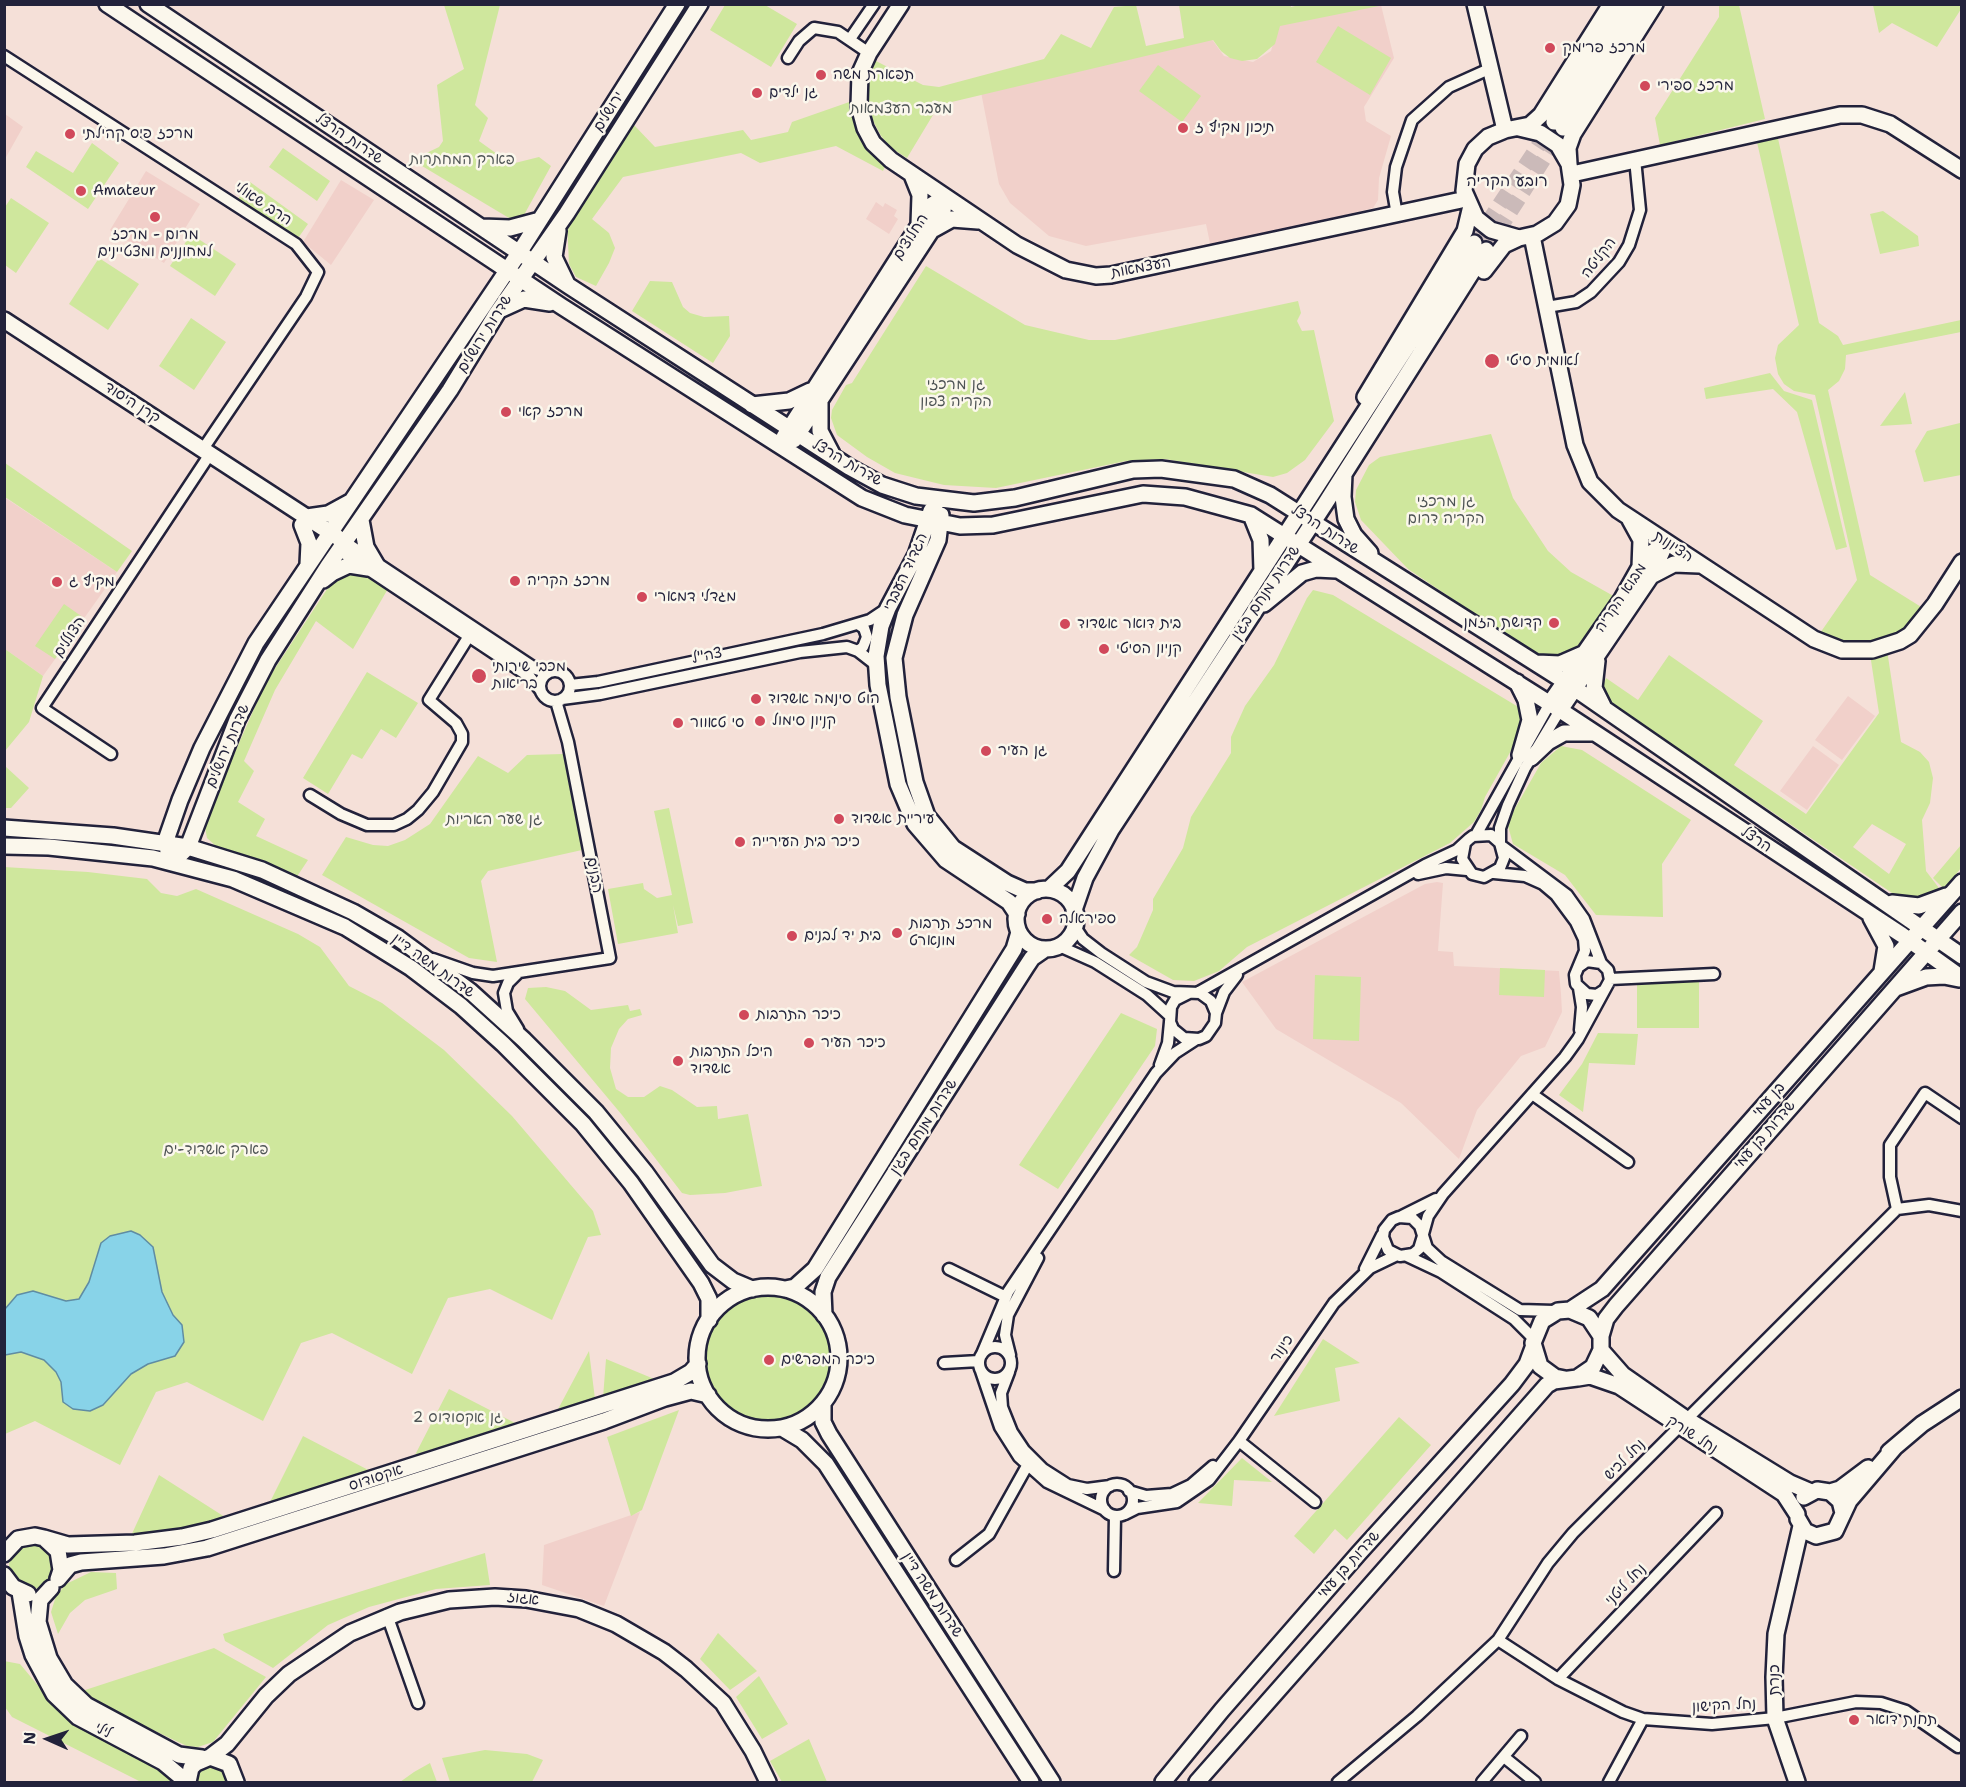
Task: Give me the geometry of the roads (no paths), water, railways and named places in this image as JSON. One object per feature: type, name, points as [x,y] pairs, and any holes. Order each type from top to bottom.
[{"type":"main road","name":"שדרות הרצל","points":[[107,4],[521,280],[862,498],[887,509],[934,523],[993,525],[1143,494],[1185,496],[1251,515],[1555,707]]},
{"type":"main road","name":"שדרות הרצל","points":[[148,4],[569,286],[752,405],[882,485],[909,495],[962,503],[991,502],[1133,470],[1188,471],[1243,482],[1299,513],[1570,685],[1604,709]]},
{"type":"main road","name":"ירושלים","points":[[540,220],[677,4]]},
{"type":"main road","name":"שדרות ירושלים","points":[[173,861],[188,847],[201,810],[251,691],[314,587],[450,390],[497,313],[567,213],[700,4]]},
{"type":"main road","name":"העצמאות","points":[[901,4],[869,53],[860,73],[859,106],[864,128],[881,153],[912,175],[1046,261],[1066,270],[1096,276],[1397,215],[1468,205]]},
{"type":"main road","points":[[1475,4],[1489,69],[1512,129]]},
{"type":"main road","points":[[1346,442],[1374,381],[1465,231],[1468,205],[1463,182],[1470,156],[1481,142],[1512,129],[1530,125],[1541,115],[1611,4]]},
{"type":"main road","points":[[1627,4],[1558,125],[1643,4]]},
{"type":"main road","points":[[1376,422],[1412,382],[1498,251],[1547,229],[1562,215],[1571,195],[1568,148],[1573,134],[1655,4]]},
{"type":"main road","points":[[1570,169],[1635,159],[1814,119],[1852,115],[1871,117],[1890,124],[1962,170]]},
{"type":"main road","points":[[1512,129],[1549,138],[1558,145],[1570,169]]},
{"type":"main road","points":[[912,175],[920,195],[925,229],[952,219],[982,221]]},
{"type":"main road","name":"החלוצים","points":[[784,446],[925,229],[932,205],[945,197]]},
{"type":"main road","points":[[1468,205],[1491,230],[1525,237]]},
{"type":"main road","points":[[567,213],[555,235],[553,247],[558,268],[569,286]]},
{"type":"main road","name":"שדרות ירושלים","points":[[165,843],[202,748],[255,643],[305,573],[540,220]]},
{"type":"main road","points":[[479,227],[510,228],[540,220]]},
{"type":"main road","name":"הציונות","points":[[1525,237],[1547,308],[1575,445],[1582,468],[1604,498],[1629,517],[1819,642],[1842,650],[1857,651],[1886,647],[1910,634],[1935,604],[1962,562]]},
{"type":"main road","name":"שדרות מנחם בגין","points":[[1043,890],[1068,871],[1261,574],[1292,540],[1313,522],[1376,422],[1480,246],[1299,513],[1292,540],[1248,618],[1111,830],[1085,878],[1074,910]]},
{"type":"main road","points":[[497,313],[524,299],[541,300],[561,306]]},
{"type":"main road","name":"קרן היסוד","points":[[4,320],[259,486],[342,546]]},
{"type":"main road","points":[[752,405],[817,395],[820,431],[834,457]]},
{"type":"main road","points":[[1344,472],[1343,497],[1346,519],[1354,535],[1382,567]]},
{"type":"main road","points":[[305,573],[309,543],[305,521],[328,514],[352,500]]},
{"type":"main road","name":"הגדוד העברי","points":[[938,500],[928,566],[902,624],[894,658],[898,697],[915,782],[932,823],[953,848],[1006,883],[1025,891],[1043,890]]},
{"type":"main road","points":[[1251,515],[1262,547],[1261,574]]},
{"type":"main road","points":[[1629,517],[1641,540],[1646,572],[1674,564],[1690,563],[1705,567]]},
{"type":"main road","points":[[314,587],[349,565],[372,566],[361,520]]},
{"type":"main road","name":"הגדוד העברי","points":[[934,523],[888,608],[881,626],[876,665],[894,765],[908,812],[920,832],[946,860],[1009,902],[1017,914]]},
{"type":"main road","name":"מבוא הקריה","points":[[1555,707],[1570,685],[1599,656],[1646,572],[1666,543]]},
{"type":"main road","points":[[1248,618],[1302,573],[1324,569],[1342,572]]},
{"type":"main road","name":"מבוא הקריה","points":[[1570,685],[1583,654],[1622,599],[1646,572]]},
{"type":"main road","points":[[1534,663],[1560,664],[1583,654]]},
{"type":"main road","points":[[1599,656],[1594,688],[1604,709]]},
{"type":"main road","points":[[1517,682],[1526,700],[1530,720],[1526,757]]},
{"type":"main road","name":"הרצל","points":[[1555,707],[1911,941],[1962,979]]},
{"type":"main road","name":"הרצל","points":[[1604,709],[1962,956]]},
{"type":"main road","points":[[1526,757],[1564,733],[1594,733]]},
{"type":"main road","points":[[140,839],[159,830],[180,800]]},
{"type":"main road","points":[[201,810],[199,823],[204,841],[228,859]]},
{"type":"main road","name":"שדרות משה דיין","points":[[4,828],[140,839],[188,847],[262,870],[353,912],[426,957],[470,991],[524,1040],[596,1112],[645,1172],[712,1265],[733,1281],[752,1289]]},
{"type":"main road","points":[[165,843],[173,861]]},
{"type":"main road","name":"שדרות משה דיין","points":[[4,846],[49,847],[173,861],[255,887],[345,927],[411,968],[461,1006],[583,1124],[631,1183],[701,1283],[709,1299],[709,1320]]},
{"type":"main road","points":[[1885,901],[1919,906],[1941,899],[1959,885]]},
{"type":"main road","name":"בן עמי","points":[[1564,1310],[1602,1289],[1959,885]]},
{"type":"main road","points":[[1043,890],[1065,896],[1074,910],[1075,927],[1069,938],[1052,948],[1030,944],[1019,932],[1017,914],[1024,900],[1043,890]]},
{"type":"main road","points":[[1865,912],[1878,927],[1886,945],[1881,974]]},
{"type":"main road","points":[[1937,939],[1962,912]]},
{"type":"main road","name":"שדרות מנחם בגין","points":[[785,1289],[795,1287],[815,1269],[1010,956],[1019,932]]},
{"type":"main road","name":"שדרות בן עמי","points":[[1197,1782],[1539,1394],[1554,1382],[1571,1378],[1593,1367],[1606,1319],[1616,1306],[1937,939]]},
{"type":"main road","name":"שדרות מנחם בגין","points":[[824,1315],[823,1292],[828,1277],[1026,966],[1032,958],[1052,948]]},
{"type":"main road","points":[[1891,991],[1926,977],[1944,976],[1962,979]]},
{"type":"main road","points":[[752,1289],[785,1289],[813,1303],[824,1315],[837,1339],[839,1360],[836,1380],[823,1404],[804,1420],[782,1428],[767,1430],[739,1423],[716,1407],[708,1395],[698,1364],[702,1334],[709,1320],[720,1306],[735,1295],[752,1289]]},
{"type":"main road","points":[[1564,1310],[1589,1318],[1601,1343]]},
{"type":"main road","name":"שדרות בן עמי","points":[[1163,1782],[1222,1710],[1359,1553],[1512,1384],[1527,1364],[1542,1321],[1564,1310]]},
{"type":"main road","points":[[1533,1343],[1540,1366],[1555,1377],[1571,1378]]},
{"type":"main road","name":"נחל שורק","points":[[1601,1343],[1623,1375],[1682,1422],[1784,1494],[1799,1520]]},
{"type":"main road","name":"אקסודוס","points":[[11,1540],[35,1536],[68,1545],[135,1543],[182,1538],[674,1382],[691,1372],[698,1364]]},
{"type":"main road","name":"נחל שורק","points":[[1571,1378],[1590,1376],[1619,1386],[1790,1483],[1811,1492]]},
{"type":"main road","name":"אקסודוס","points":[[55,1583],[70,1565],[81,1562],[164,1556],[207,1548],[604,1421],[664,1398],[691,1391],[708,1395]]},
{"type":"main road","name":"כנרת","points":[[1797,1782],[1775,1718],[1776,1634],[1791,1576],[1801,1501],[1811,1492],[1830,1492],[1850,1483],[1922,1424],[1962,1398]]},
{"type":"main road","name":"שדרות משה דיין","points":[[823,1404],[823,1422],[829,1434],[1052,1782]]},
{"type":"main road","name":"כנרת","points":[[1941,1412],[1962,1408]]},
{"type":"main road","name":"שדרות משה דיין","points":[[782,1428],[802,1440],[826,1464],[1031,1782]]},
{"type":"main road","name":"כנרת","points":[[1791,1576],[1816,1536],[1835,1531],[1850,1501],[1895,1447]]},
{"type":"main road","points":[[1830,1492],[1840,1501],[1843,1513]]},
{"type":"main road","points":[[1799,1520],[1816,1536]]},
{"type":"main road","points":[[4,1575],[12,1587],[20,1592],[36,1594],[55,1583],[61,1569],[58,1551],[44,1538]]},
{"type":"main road","points":[[4,1554],[11,1540]]},
{"type":"main road","name":"לילי","points":[[55,1583],[40,1600],[38,1622],[49,1658],[65,1685],[86,1705],[178,1755],[224,1760],[235,1776]]},
{"type":"main road","name":"לילי","points":[[20,1592],[27,1636],[33,1655],[54,1694],[78,1717],[169,1766],[188,1782]]},
{"type":"main road","name":"אגוז","points":[[206,1757],[220,1751],[243,1727],[266,1696],[302,1664],[350,1634],[387,1615],[449,1600],[495,1597],[554,1603],[579,1609],[616,1623],[672,1658],[723,1703],[753,1751],[768,1782]]},
{"type":"main road","name":"אגוז","points":[[235,1776],[234,1751],[243,1727]]},
{"type":"main road","points":[[188,1782],[191,1768],[206,1757]]},
{"type":"street","points":[[850,39],[874,4]]},
{"type":"street","points":[[788,58],[799,41],[814,28],[838,32],[869,53]]},
{"type":"street","name":"הרב שאולי","points":[[4,56],[296,244],[318,272],[306,297],[206,451]]},
{"type":"street","points":[[1397,215],[1393,192],[1396,167],[1412,120],[1449,87],[1489,69]]},
{"type":"street","name":"הקליטה","points":[[1547,308],[1576,302],[1591,292],[1618,262],[1629,245],[1640,210],[1635,159]]},
{"type":"street","name":"הצוללים","points":[[111,754],[42,708],[206,451]]},
{"type":"street","points":[[342,546],[536,669],[548,673],[560,672],[567,677],[570,685],[568,693],[559,700],[546,697],[530,677],[372,566]]},
{"type":"street","name":"צה\"ל","points":[[570,685],[608,680],[793,642],[858,624],[888,608]]},
{"type":"street","points":[[858,624],[864,628],[867,637],[863,647],[858,651],[876,665]]},
{"type":"street","points":[[310,795],[341,814],[367,825],[394,825],[407,819],[418,810],[432,792],[462,742],[462,734],[456,723],[429,700],[469,636]]},
{"type":"street","name":"צה\"ל","points":[[559,700],[600,694],[801,652],[846,647],[858,651]]},
{"type":"street","points":[[541,692],[542,679],[548,673]]},
{"type":"street","name":"הבנים","points":[[426,957],[483,975],[517,974],[610,958],[559,700]]},
{"type":"street","points":[[1156,1074],[1168,1043],[1169,1018],[1175,1000],[1193,993],[1457,850],[1476,835],[1555,707]]},
{"type":"street","points":[[1494,873],[1503,864],[1502,820],[1526,757]]},
{"type":"street","points":[[1402,1256],[1419,1249],[1428,1216],[1443,1194],[1578,1039],[1610,979],[1608,970],[1601,963],[1584,919],[1567,894],[1491,835],[1476,835]]},
{"type":"street","points":[[1465,843],[1462,860],[1467,870]]},
{"type":"street","points":[[1400,879],[1446,868],[1467,870],[1478,876],[1494,873],[1525,876],[1543,884],[1556,895],[1576,922],[1584,939],[1585,951],[1575,975],[1582,1006],[1578,1039]]},
{"type":"street","points":[[1075,927],[1083,939],[1101,953],[1146,982],[1165,990],[1193,993],[1211,1001],[1216,1013]]},
{"type":"street","points":[[1052,948],[1095,962],[1139,990],[1169,1018],[1177,1034],[1195,1040]]},
{"type":"street","points":[[1120,1515],[1059,1489],[1027,1466],[1000,1427],[981,1362],[1006,1297],[1156,1074],[1175,1053],[1206,1036],[1212,1030],[1216,1013],[1228,984],[1255,959]]},
{"type":"street","points":[[1580,966],[1587,961],[1601,963]]},
{"type":"street","points":[[517,974],[505,988],[504,998],[507,1011],[524,1040]]},
{"type":"street","points":[[1610,979],[1714,974]]},
{"type":"street","points":[[1579,988],[1592,995],[1603,991]]},
{"type":"street","points":[[1962,1118],[1925,1093],[1890,1145],[1890,1177],[1897,1209],[1929,1205],[1962,1210]]},
{"type":"street","points":[[1532,1094],[1628,1162]]},
{"type":"street","points":[[1443,1194],[1422,1208],[1387,1224],[1384,1244],[1402,1256],[1441,1272],[1503,1312],[1521,1325],[1533,1343]]},
{"type":"street","name":"נחל לכיש","points":[[1338,1782],[1417,1716],[1498,1640],[1561,1546],[1682,1422],[1897,1209]]},
{"type":"street","points":[[1063,1213],[1008,1315],[1005,1335],[1012,1365],[1001,1393],[1002,1407],[1012,1432],[1024,1450],[1043,1469],[1068,1485],[1087,1489],[1121,1485],[1129,1491],[1132,1501],[1120,1515],[1114,1571]]},
{"type":"street","points":[[1398,1217],[1405,1216],[1418,1222],[1427,1248],[1435,1256],[1513,1307],[1529,1312],[1564,1310]]},
{"type":"street","name":"כינור","points":[[1360,1277],[1384,1233]]},
{"type":"street","name":"כינור","points":[[1120,1515],[1187,1497],[1218,1470],[1316,1325],[1360,1277],[1378,1263],[1402,1256]]},
{"type":"street","points":[[949,1269],[1006,1297]]},
{"type":"street","points":[[981,1362],[987,1349],[997,1346],[1010,1355]]},
{"type":"street","points":[[944,1363],[981,1362]]},
{"type":"street","points":[[981,1362],[993,1379],[1003,1377],[1009,1372]]},
{"type":"street","points":[[1238,1442],[1315,1502]]},
{"type":"street","name":"כינור","points":[[1129,1491],[1155,1497],[1181,1490],[1204,1474],[1238,1442]]},
{"type":"street","points":[[956,1560],[989,1534],[1027,1466]]},
{"type":"street","points":[[1105,1510],[1101,1499],[1110,1486]]},
{"type":"street","name":"נחל ליטני","points":[[1558,1679],[1716,1513]]},
{"type":"street","points":[[387,1615],[418,1703]]},
{"type":"street","name":"נחל הקישון","points":[[1498,1640],[1558,1679],[1623,1712],[1643,1719],[1712,1724],[1775,1718],[1856,1702],[1881,1703],[1906,1711],[1958,1747]]},
{"type":"street","points":[[1609,1782],[1643,1719]]},
{"type":"street","points":[[1482,1782],[1521,1736]]},
{"type":"street","points":[[1504,1757],[1535,1782]]},
{"type":"water","points":[[131,1231],[140,1235],[153,1247],[162,1292],[173,1315],[182,1325],[184,1342],[175,1356],[148,1364],[131,1374],[103,1405],[90,1411],[73,1409],[63,1402],[61,1382],[56,1372],[44,1360],[21,1352],[5,1355],[5,1309],[17,1295],[33,1291],[66,1301],[79,1299],[89,1282],[101,1243],[110,1236]]},
{"type":"tunnel","points":[[1474,243],[1552,125]]},
{"type":"tunnel","points":[[1486,250],[1562,131]]},
{"type":"place","name":"מרכז פרימק","points":[[1550,48]]},
{"type":"place","name":"תפארת משה","points":[[821,75]]},
{"type":"place","name":"מרכז ספירי","points":[[1645,86]]},
{"type":"place","name":"גן ילדים","points":[[757,93]]},
{"type":"place","name":"תיכון מקיף ז","points":[[1183,128]]},
{"type":"place","name":"מרכז פיס קהילתי","points":[[70,134]]},
{"type":"place","name":"Amateur","points":[[81,191]]},
{"type":"place","name":"מרום - מרכז למחוננים ומצטיינים","points":[[155,217]]},
{"type":"place","name":"לאומית סיטי","points":[[1492,361]]},
{"type":"place","name":"מרכז קאי","points":[[506,412]]},
{"type":"place","name":"מרכז הקריה","points":[[515,581]]},
{"type":"place","name":"מקיף ג","points":[[57,582]]},
{"type":"place","name":"מגדלי דמארי","points":[[642,597]]},
{"type":"place","name":"קדושת הזמן","points":[[1554,623]]},
{"type":"place","name":"בית דואר אשדוד","points":[[1065,624]]},
{"type":"place","name":"קניון הסיטי","points":[[1104,649]]},
{"type":"place","name":"מכבי שירותי בריאות","points":[[479,676]]},
{"type":"place","name":"הוט סינמה אשדוד","points":[[756,699]]},
{"type":"place","name":"קניון סימול","points":[[760,721]]},
{"type":"place","name":"סי טאוור","points":[[678,723]]},
{"type":"place","name":"גן העיר","points":[[986,751]]},
{"type":"place","name":"עיריית אשדוד","points":[[839,819]]},
{"type":"place","name":"כיכר בית העירייה","points":[[740,842]]},
{"type":"place","name":"ספיראלה","points":[[1047,919]]},
{"type":"place","name":"מרכז תרבות מונארט","points":[[897,933]]},
{"type":"place","name":"בית יד לבנים","points":[[792,936]]},
{"type":"place","name":"כיכר התרבות","points":[[744,1015]]},
{"type":"place","name":"כיכר העיר","points":[[809,1043]]},
{"type":"place","name":"היכל התרבות אשדוד","points":[[678,1061]]},
{"type":"place","name":"כיכר המפרשים","points":[[769,1360]]},
{"type":"place","name":"תחנת דואר","points":[[1854,1720]]},
{"type":"district","name":"רובע הקריה","points":[[1507,182]]},
{"type":"park label","name":"מעבר העצמאות","points":[[901,109]]},
{"type":"park label","name":"פארק המחתרות","points":[[462,160]]},
{"type":"park label","name":"גן מרכזי הקריה צפון","points":[[956,394]]},
{"type":"park label","name":"גן מרכזי הקריה דרום","points":[[1446,510]]},
{"type":"park label","name":"גן שער האריות","points":[[494,820]]},
{"type":"park label","name":"פארק אשדוד-ים","points":[[216,1150]]},
{"type":"park label","name":"גן אקסודוס 2","points":[[458,1418]]}]
